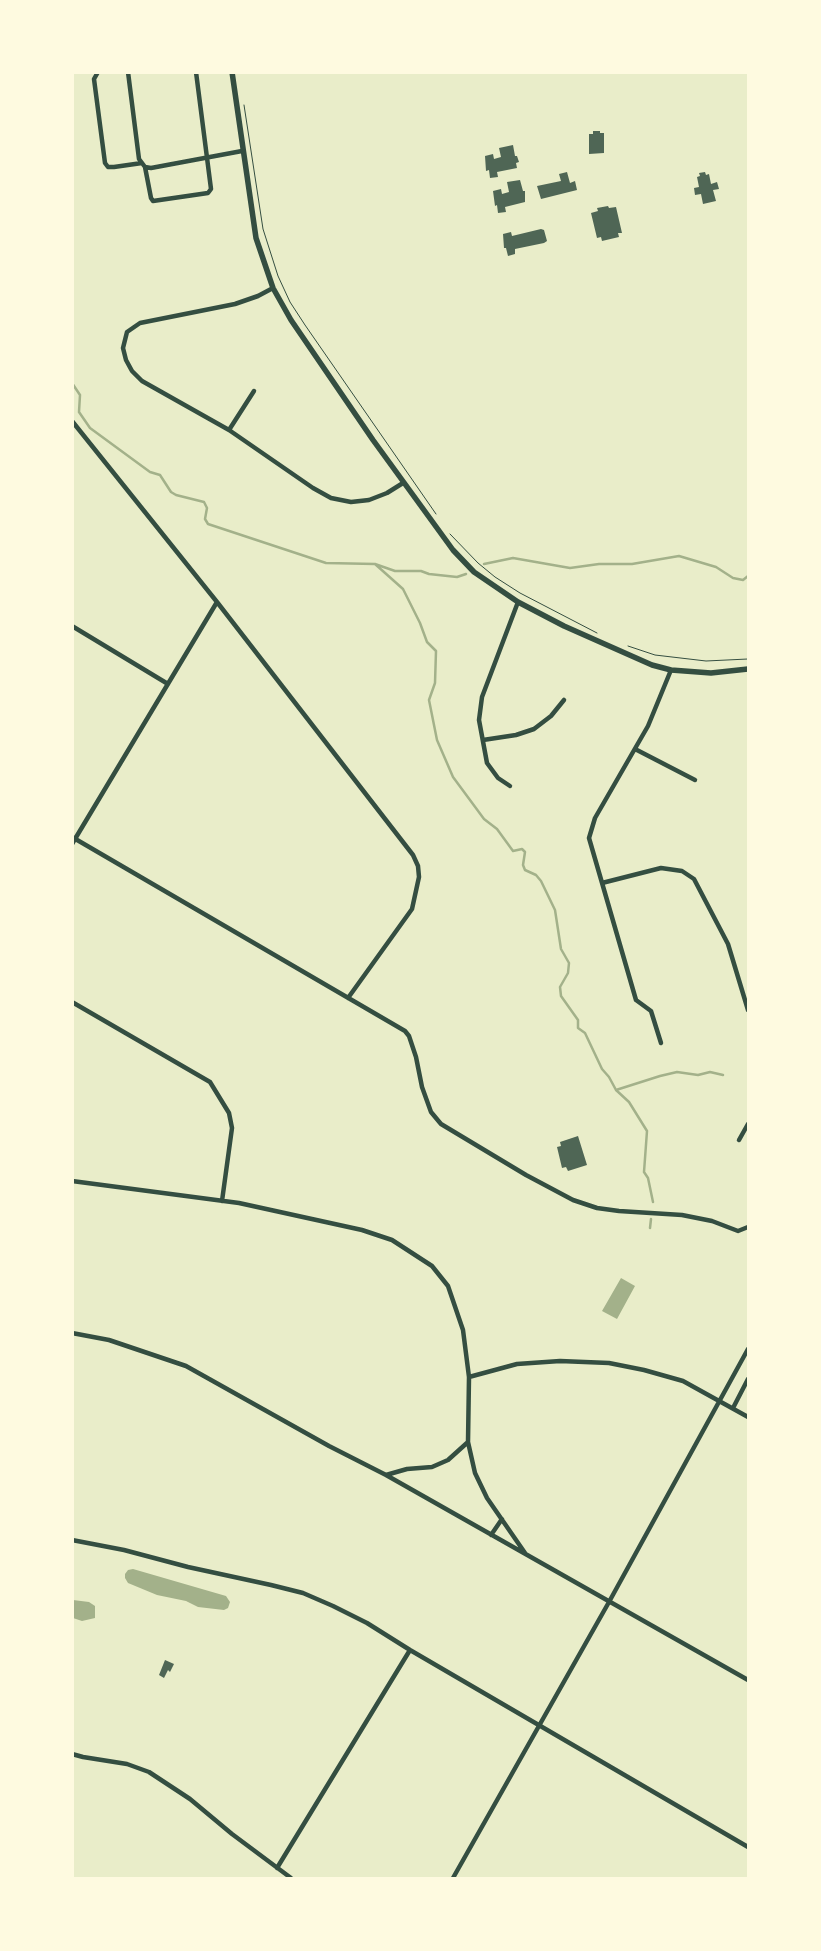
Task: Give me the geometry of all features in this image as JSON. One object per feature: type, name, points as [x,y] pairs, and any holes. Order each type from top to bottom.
[{"type":"street","points":[[98,72],[94,79],[105,163],[108,166],[114,167],[144,165]]},
{"type":"street","points":[[128,72],[139,159],[144,165],[151,168],[242,151]]},
{"type":"street","points":[[144,165],[153,201],[208,192],[211,189],[196,72]]},
{"type":"street","points":[[232,72],[256,238],[273,288],[296,328],[403,483],[453,550],[474,572],[518,602],[564,626],[652,666],[671,670],[711,673],[748,669]]},
{"type":"street","points":[[273,288],[258,296],[235,304],[140,323],[127,332],[123,348],[126,360],[132,371],[142,381],[229,430],[313,488],[331,498],[351,502],[369,500],[387,493],[403,483]]},
{"type":"street","points":[[229,430],[254,391]]},
{"type":"street","points":[[72,422],[217,602],[413,855],[418,866],[419,877],[412,909],[348,998]]},
{"type":"street","points":[[72,844],[217,602]]},
{"type":"street","points":[[510,786],[498,778],[487,763],[479,720],[482,697],[518,602]]},
{"type":"street","points":[[72,626],[168,684]]},
{"type":"street","points":[[661,1043],[651,1011],[636,1000],[589,838],[595,818],[648,726],[671,670]]},
{"type":"street","points":[[483,740],[516,736],[534,729],[551,716],[564,700]]},
{"type":"street","points":[[635,749],[695,780]]},
{"type":"street","points":[[74,838],[405,1031],[409,1036],[416,1056],[422,1086],[431,1112],[441,1124],[526,1175],[584,1204],[619,1211],[682,1215],[712,1222],[738,1231],[748,1227]]},
{"type":"street","points":[[602,883],[661,868],[682,871],[694,880],[728,944],[748,1010]]},
{"type":"street","points":[[72,1002],[210,1082],[228,1112],[232,1128],[222,1201]]},
{"type":"street","points":[[739,1140],[748,1124]]},
{"type":"street","points":[[72,1181],[222,1201],[362,1230],[392,1240],[426,1261],[448,1286],[463,1330],[469,1377],[468,1442],[475,1473],[488,1498],[525,1554]]},
{"type":"street","points":[[72,1333],[109,1340],[186,1366],[329,1446],[386,1475],[748,1680]]},
{"type":"street","points":[[453,1878],[609,1602],[748,1349]]},
{"type":"street","points":[[469,1377],[517,1364],[560,1361],[609,1363],[683,1381],[748,1416]]},
{"type":"street","points":[[733,1408],[748,1379]]},
{"type":"street","points":[[386,1475],[407,1469],[432,1467],[448,1460],[468,1442]]},
{"type":"street","points":[[491,1535],[502,1519]]},
{"type":"street","points":[[72,1540],[124,1550],[303,1593],[333,1606],[367,1622],[410,1650],[748,1847]]},
{"type":"street","points":[[277,1868],[410,1650]]},
{"type":"street","points":[[72,1754],[127,1764],[149,1772],[190,1799],[232,1834],[291,1878]]},
{"type":"path","points":[[244,106],[263,229],[278,276],[290,302],[437,516]]},
{"type":"path","points":[[448,531],[478,563],[495,577],[520,593],[600,634]]},
{"type":"path","points":[[626,646],[655,655],[697,660],[748,659]]},
{"type":"shaded area","points":[[621,1278],[635,1286],[617,1319],[602,1311]]},
{"type":"shaded area","points":[[133,1569],[226,1596],[230,1602],[228,1608],[224,1610],[198,1607],[186,1601],[157,1595],[128,1583],[125,1574],[128,1570]]},
{"type":"shaded area","points":[[73,1600],[89,1602],[95,1606],[95,1618],[82,1621],[73,1618]]},
{"type":"building","points":[[593,131],[604,133],[604,153],[589,154],[589,134],[593,134]]},
{"type":"building","points":[[513,145],[515,156],[517,156],[519,162],[516,163],[517,168],[497,172],[498,177],[490,178],[489,170],[486,171],[485,156],[493,154],[494,159],[501,157],[499,148]]},
{"type":"building","points":[[567,172],[570,183],[575,181],[577,190],[541,199],[537,186],[561,181],[559,174]]},
{"type":"building","points":[[705,172],[706,175],[709,174],[711,184],[717,182],[719,189],[713,190],[716,201],[703,204],[701,194],[695,195],[694,188],[699,187],[697,177],[700,176],[699,173]]},
{"type":"building","points":[[520,180],[523,191],[525,191],[525,202],[505,207],[506,212],[498,213],[493,191],[501,189],[502,194],[509,192],[507,182]]},
{"type":"building","points":[[608,206],[609,208],[616,207],[622,233],[618,233],[619,237],[602,241],[601,237],[597,238],[591,213],[598,211],[597,208]]},
{"type":"building","points":[[541,229],[544,230],[547,241],[515,249],[515,254],[508,256],[506,248],[504,248],[503,234],[511,232],[512,236]]},
{"type":"building","points":[[578,1136],[587,1165],[568,1171],[566,1167],[562,1168],[557,1147],[561,1146],[560,1142]]},
{"type":"building","points":[[165,1660],[174,1664],[164,1678],[159,1675]]},
{"type":"waterway","points":[[72,383],[80,395],[79,412],[90,428],[150,472],[160,475],[171,492],[204,502],[207,508],[205,519],[208,524],[326,563],[375,564],[395,571],[421,571],[429,574],[457,577],[466,574]]},
{"type":"waterway","points":[[484,564],[513,558],[570,568],[599,564],[632,564],[679,556],[716,567],[733,578],[743,580],[748,576]]},
{"type":"waterway","points":[[375,564],[403,589],[427,642],[436,651],[435,683],[429,700],[437,740],[453,777],[484,819],[497,829],[513,851],[522,849],[525,852],[523,865],[525,870],[536,875],[541,881],[555,910],[561,949],[569,963],[568,973],[560,987],[561,996],[578,1020],[578,1028],[585,1033],[602,1069],[616,1090],[629,1102],[647,1131],[644,1172],[648,1178],[653,1202]]},
{"type":"waterway","points":[[616,1090],[677,1072],[698,1075],[710,1072],[723,1075]]},
{"type":"waterway","points":[[650,1228],[651,1219]]}]
